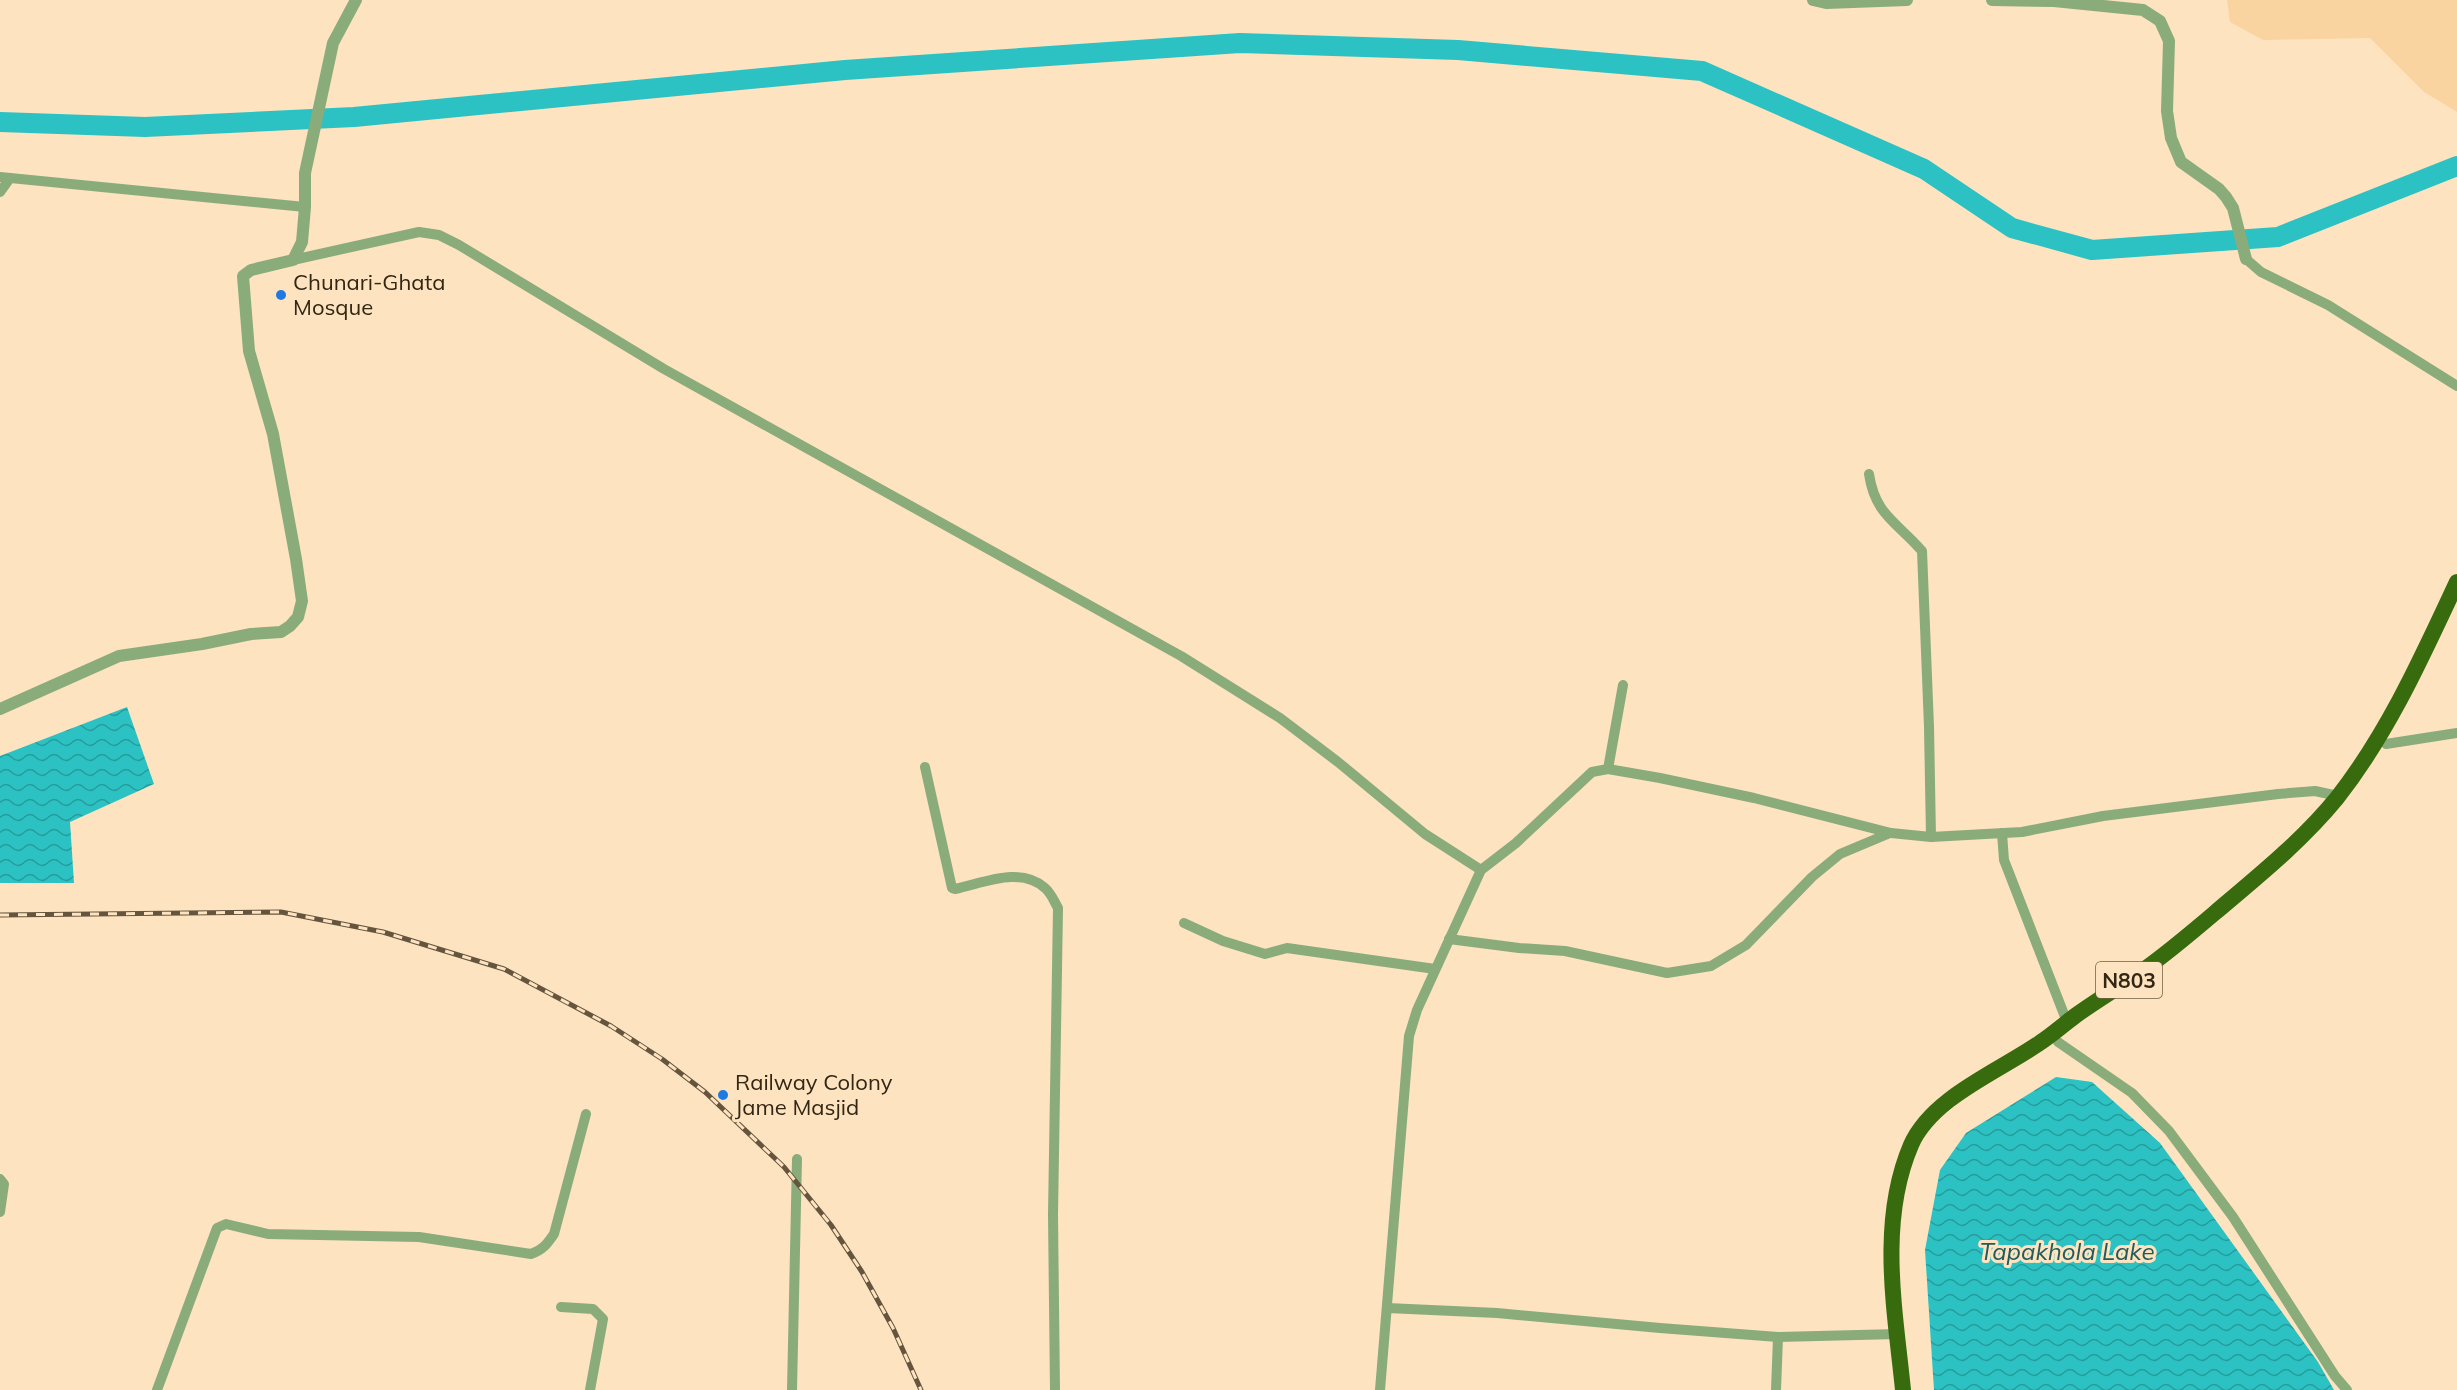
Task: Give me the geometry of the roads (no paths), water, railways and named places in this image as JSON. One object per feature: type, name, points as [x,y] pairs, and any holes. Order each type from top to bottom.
[{"type":"highway","name":"N803","points":[[1903,1390],[1891,1253],[1911,1144],[1930,1118],[1956,1096],[2041,1043],[2153,964],[2280,870],[2324,828],[2352,795],[2386,744],[2416,691],[2457,582]]},
{"type":"highway","name":"N803","points":[[2221,913],[2317,821],[2338,796],[2378,739],[2442,626],[2457,605]]},
{"type":"highway","name":"N803","points":[[1912,1390],[1900,1253],[1899,1204],[1920,1148],[1936,1124],[1961,1103],[2058,1042],[2072,1022]]},
{"type":"street","points":[[293,260],[302,242],[305,173],[333,43],[356,0]]},
{"type":"street","points":[[1813,0],[1826,3],[1907,0]]},
{"type":"street","points":[[1992,0],[2054,1],[2143,10],[2160,21],[2169,41],[2167,111],[2171,138],[2181,162],[2219,189],[2232,208],[2246,259],[2261,272],[2328,305],[2457,386]]},
{"type":"street","points":[[0,192],[5,178],[305,207]]},
{"type":"street","points":[[0,709],[119,656],[202,644],[251,634],[281,632],[298,617],[302,601],[296,559],[273,434],[249,351],[243,276],[252,270],[419,232],[439,235],[459,245],[664,369],[1181,656],[1280,718],[1338,762],[1425,834],[1481,870]]},
{"type":"street","points":[[1869,474],[1876,503],[1884,514],[1922,551],[1929,727],[1930,837]]},
{"type":"street","points":[[1608,769],[1623,685]]},
{"type":"street","points":[[2386,744],[2457,734]]},
{"type":"street","points":[[925,767],[952,888],[955,890],[1019,876],[1032,879],[1047,889],[1058,908],[1053,1215],[1055,1390]]},
{"type":"street","points":[[1380,1390],[1410,1036],[1417,1010],[1481,870],[1516,843],[1592,772],[1608,769],[1742,796],[1891,833],[1930,837],[2022,832],[2103,816],[2268,795],[2315,791],[2338,796]]},
{"type":"street","points":[[1449,939],[1565,951],[1667,973],[1711,966],[1746,945],[1804,884],[1840,854],[1891,833]]},
{"type":"street","points":[[2002,833],[2004,860],[2072,1022]]},
{"type":"street","points":[[1184,923],[1223,941],[1265,954],[1287,948],[1436,969]]},
{"type":"street","points":[[2058,1042],[2132,1093],[2169,1131],[2232,1217],[2335,1376],[2347,1390]]},
{"type":"street","points":[[157,1390],[218,1228],[226,1224],[268,1234],[419,1237],[531,1254],[547,1245],[554,1234],[586,1114]]},
{"type":"street","points":[[792,1390],[797,1159]]},
{"type":"street","points":[[0,1179],[4,1184],[0,1212]]},
{"type":"street","points":[[561,1307],[592,1310],[603,1319],[590,1390]]},
{"type":"street","points":[[1387,1308],[1497,1312],[1659,1328],[1778,1336],[1898,1334]]},
{"type":"street","points":[[1776,1390],[1778,1336]]},
{"type":"water","points":[[127,707],[154,784],[70,822],[74,883],[0,883],[0,756]]},
{"type":"water","name":"Tapakhola Lake","points":[[2056,1077],[2092,1082],[2160,1143],[2318,1362],[2334,1390],[1934,1390],[1925,1250],[1940,1170],[1966,1133]]},
{"type":"waterway","points":[[0,122],[145,127],[354,117],[845,70],[1240,43],[1458,50],[1702,71],[1924,169],[2012,228],[2092,250],[2278,237],[2457,166]]},
{"type":"railway","points":[[0,915],[281,912],[383,932],[504,969],[611,1026],[662,1059],[705,1092],[784,1167],[831,1225],[862,1272],[893,1328],[921,1390]]},
{"type":"place","name":"Chunari-Ghata Mosque","points":[[281,295]]},
{"type":"place","name":"Railway Colony Jame Masjid","points":[[723,1095]]}]
